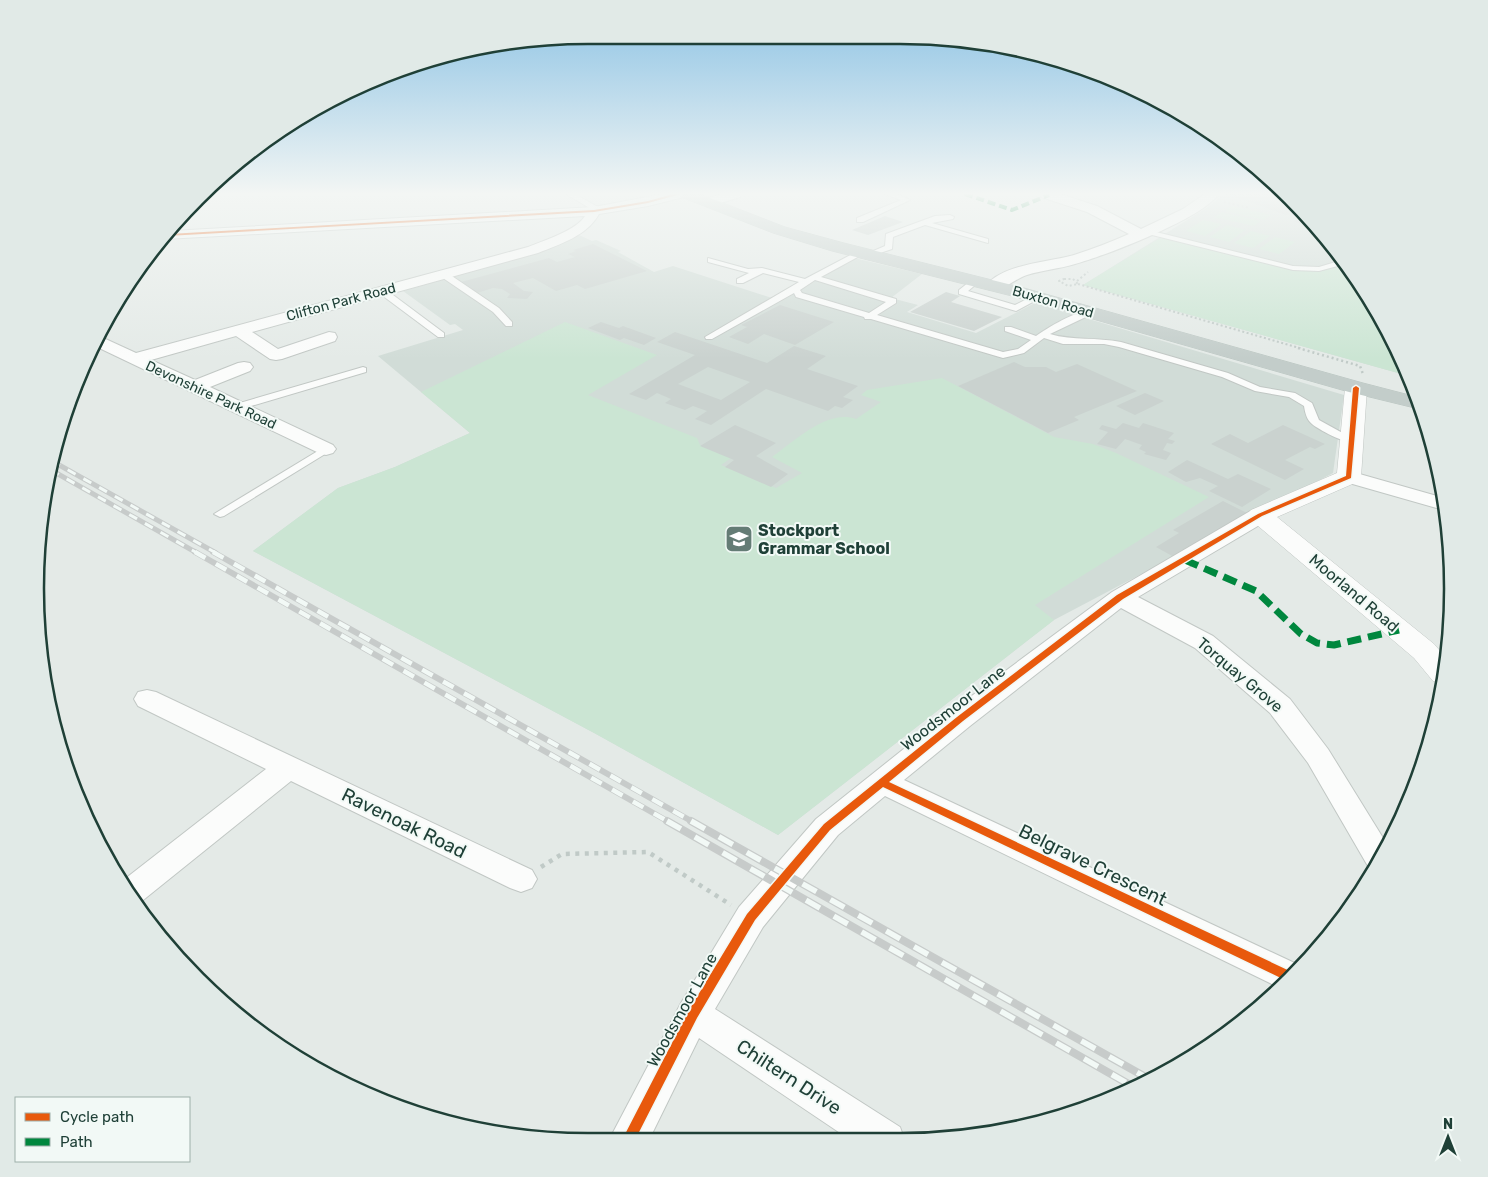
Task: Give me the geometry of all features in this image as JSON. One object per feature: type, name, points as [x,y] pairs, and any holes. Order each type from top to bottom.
[{"type":"highway","name":"Buxton Road","points":[[847,249],[1038,297],[1364,390],[1411,401]]},
{"type":"street","name":"Clifton Park Road","points":[[134,358],[536,249]]},
{"type":"street","points":[[994,286],[1023,270],[1050,265],[1109,249]]},
{"type":"street","points":[[1018,292],[1036,271],[1050,265]]},
{"type":"street","points":[[238,330],[268,358],[329,337]]},
{"type":"street","name":"Devonshire Park Road","points":[[102,343],[326,449]]},
{"type":"street","points":[[195,387],[244,367]]},
{"type":"street","points":[[1364,390],[1352,441],[1349,477],[1438,503]]},
{"type":"street","name":"Woodsmoor Lane","points":[[632,1133],[693,1014],[750,917],[827,827],[960,718],[1120,597],[1260,515],[1349,477]]},
{"type":"street","name":"Moorland Road","points":[[1260,515],[1424,651],[1439,668]]},
{"type":"street","name":"Torquay Grove","points":[[1120,597],[1204,642],[1280,706],[1318,756],[1376,852]]},
{"type":"street","name":"Ravenoak Road","points":[[147,699],[521,880]]},
{"type":"street","points":[[135,890],[288,767]]},
{"type":"street","name":"Belgrave Crescent","points":[[881,782],[1285,974]]},
{"type":"street","name":"Chiltern Drive","points":[[693,1014],[874,1133]]},
{"type":"lane","points":[[708,337],[811,280],[865,254],[882,249]]},
{"type":"lane","points":[[1212,249],[1293,268],[1319,269],[1336,262]]},
{"type":"lane","points":[[711,260],[748,271],[762,270],[811,280],[893,301],[868,316]]},
{"type":"lane","points":[[740,281],[762,270]]},
{"type":"lane","points":[[443,274],[496,310],[509,324]]},
{"type":"lane","points":[[976,281],[962,292],[1016,308],[1038,297]]},
{"type":"lane","points":[[796,290],[798,295],[809,299],[1003,355],[1024,351],[1041,338],[1089,312]]},
{"type":"lane","points":[[382,291],[441,335]]},
{"type":"lane","points":[[1008,329],[1041,338],[1063,341],[1104,341],[1226,375],[1258,389],[1292,395],[1309,404],[1311,416],[1315,422],[1352,441]]},
{"type":"lane","points":[[237,407],[363,370]]},
{"type":"lane","points":[[220,514],[326,449]]},
{"type":"path","points":[[1078,284],[1077,281],[1064,278],[1059,281],[1066,286],[1078,284],[1360,366],[1364,390]]},
{"type":"path","points":[[521,880],[562,854],[648,852],[750,917]]},
{"type":"shaded area","name":"Stockport Grammar School","points":[[547,249],[616,249],[621,251],[618,252],[654,272],[673,266],[775,299],[850,257],[922,274],[891,298],[918,305],[907,312],[976,333],[1035,303],[1344,395],[1333,473],[1054,620],[778,835],[596,734],[253,551],[338,488],[395,467],[470,433],[378,356],[463,330],[455,324],[450,325],[403,291],[535,254]]},
{"type":"shaded area","points":[[1141,249],[1325,249],[1371,316],[1399,372],[1398,373],[1083,285]]},
{"type":"green space","points":[[1142,249],[1210,249],[1294,270],[1323,270],[1338,266],[1371,316],[1399,372],[1398,373],[1083,285]]},
{"type":"green space","points":[[1259,249],[1286,249],[1279,254]]},
{"type":"green space","name":"Stockport Grammar School","points":[[565,322],[657,355],[588,395],[697,438],[700,445],[731,458],[721,465],[776,488],[802,473],[772,457],[801,435],[823,422],[845,417],[856,419],[881,402],[861,395],[867,390],[942,378],[1054,437],[1093,444],[1209,497],[1035,605],[1054,620],[778,835],[596,734],[253,551],[338,488],[395,467],[470,433],[421,392]]},
{"type":"building","points":[[603,249],[647,271],[585,289],[577,285],[556,291],[533,278],[513,283],[524,291],[533,292],[527,299],[507,298],[510,294],[502,289],[493,288],[477,293],[461,282],[549,258],[557,262],[575,257],[568,254],[576,251],[573,250]]},
{"type":"building","points":[[946,292],[960,296],[951,302],[1002,317],[974,331],[910,312]]},
{"type":"building","points":[[780,305],[834,322],[795,345],[764,334],[748,344],[729,337],[747,327],[741,325]]},
{"type":"building","points":[[601,322],[619,328],[623,326],[656,338],[644,345],[624,338],[620,340],[588,328]]},
{"type":"building","points":[[675,332],[767,363],[794,346],[826,356],[807,369],[858,386],[843,397],[853,400],[842,408],[835,406],[828,411],[766,389],[711,425],[695,419],[707,411],[693,406],[685,410],[665,403],[671,399],[657,393],[646,400],[629,394],[695,355],[657,342]],"holes":[[[708,367],[750,382],[721,400],[678,384]]]},
{"type":"building","points":[[1014,362],[1025,367],[1046,367],[1056,372],[1077,364],[1137,391],[1074,417],[1079,420],[1048,433],[958,386]]},
{"type":"building","points":[[1145,393],[1164,401],[1135,415],[1116,406]]},
{"type":"building","points":[[1123,423],[1139,428],[1143,423],[1174,433],[1168,439],[1175,441],[1172,444],[1167,443],[1163,450],[1171,453],[1166,460],[1144,454],[1146,452],[1139,449],[1142,445],[1125,439],[1116,449],[1097,444],[1108,432],[1099,429],[1102,425],[1116,429]]},
{"type":"building","points":[[735,425],[776,443],[756,456],[788,474],[771,487],[725,467],[734,460],[700,446]]},
{"type":"building","points":[[1283,425],[1325,444],[1315,449],[1310,447],[1285,460],[1304,469],[1285,480],[1211,444],[1230,434],[1248,443]]},
{"type":"building","points":[[1187,460],[1228,479],[1238,474],[1271,489],[1242,507],[1209,491],[1218,486],[1200,478],[1186,482],[1168,472]]},
{"type":"building","points":[[1223,501],[1247,513],[1174,557],[1156,547],[1179,533],[1173,530]]},
{"type":"railway","points":[[58,464],[216,553]]},
{"type":"railway","points":[[56,473],[197,553]]},
{"type":"railway","points":[[195,552],[669,822]]},
{"type":"railway","points":[[213,552],[693,822]]},
{"type":"railway","points":[[667,821],[1127,1083]]},
{"type":"railway","points":[[691,821],[1143,1076]]},
{"type":"marked path","points":[[1185,560],[1256,591],[1301,634],[1317,643],[1334,645],[1399,630]]},
{"type":"cycle path","points":[[632,1133],[693,1014],[751,917],[827,827],[960,719],[1120,597],[1260,515],[1349,477],[1356,388]]},
{"type":"cycle path","points":[[881,782],[1285,974]]},
{"type":"place","name":"Stockport Grammar School","points":[[739,539]]}]
